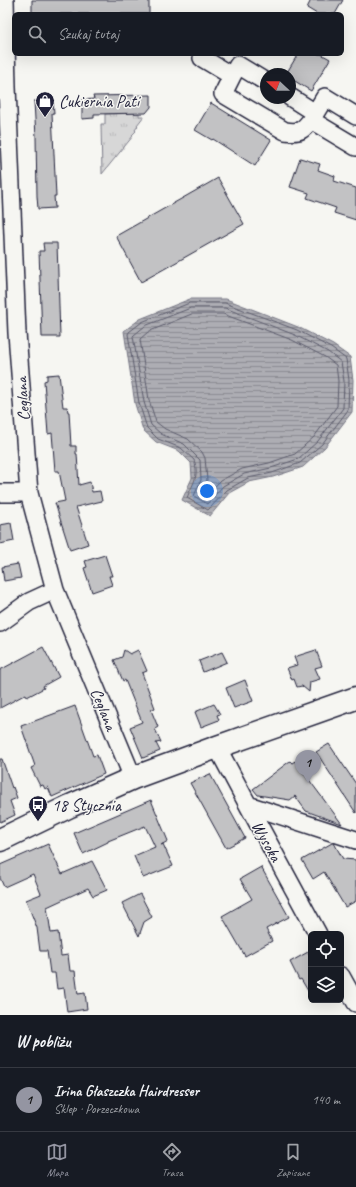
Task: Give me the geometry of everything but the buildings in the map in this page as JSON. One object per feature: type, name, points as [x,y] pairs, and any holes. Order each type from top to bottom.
[{"type":"street","name":"Ceglana","points":[[5,0],[17,333],[28,493],[55,590],[132,778]]},
{"type":"street","points":[[202,58],[232,76]]},
{"type":"street","points":[[260,78],[238,65],[223,94],[285,131],[296,132],[304,128],[313,117],[325,97],[356,116]]},
{"type":"street","points":[[296,102],[313,117],[356,148]]},
{"type":"street","points":[[0,493],[28,493]]},
{"type":"street","points":[[0,623],[29,602],[55,590]]},
{"type":"street","points":[[0,840],[132,778],[356,698]]},
{"type":"street","name":"Wysoka","points":[[217,747],[316,931]]},
{"type":"street","points":[[248,805],[356,840]]},
{"type":"street","points":[[344,981],[356,1003]]},
{"type":"green space","points":[[139,113],[139,116],[144,116],[137,125],[136,131],[132,135],[133,136],[102,174],[101,124],[105,124],[105,114]]},
{"type":"water","points":[[190,299],[226,299],[298,327],[333,345],[350,357],[353,380],[352,412],[325,447],[303,467],[273,477],[249,482],[229,493],[210,516],[182,500],[192,478],[191,463],[179,451],[156,442],[143,430],[135,404],[124,331],[140,319]]},
{"type":"place","name":"Cukiernia Pati","points":[[45,118]]},
{"type":"place","name":"Irina Głaszczka Hairdresser","points":[[308,783]]},
{"type":"place","name":"18 Stycznia","points":[[38,822]]}]
